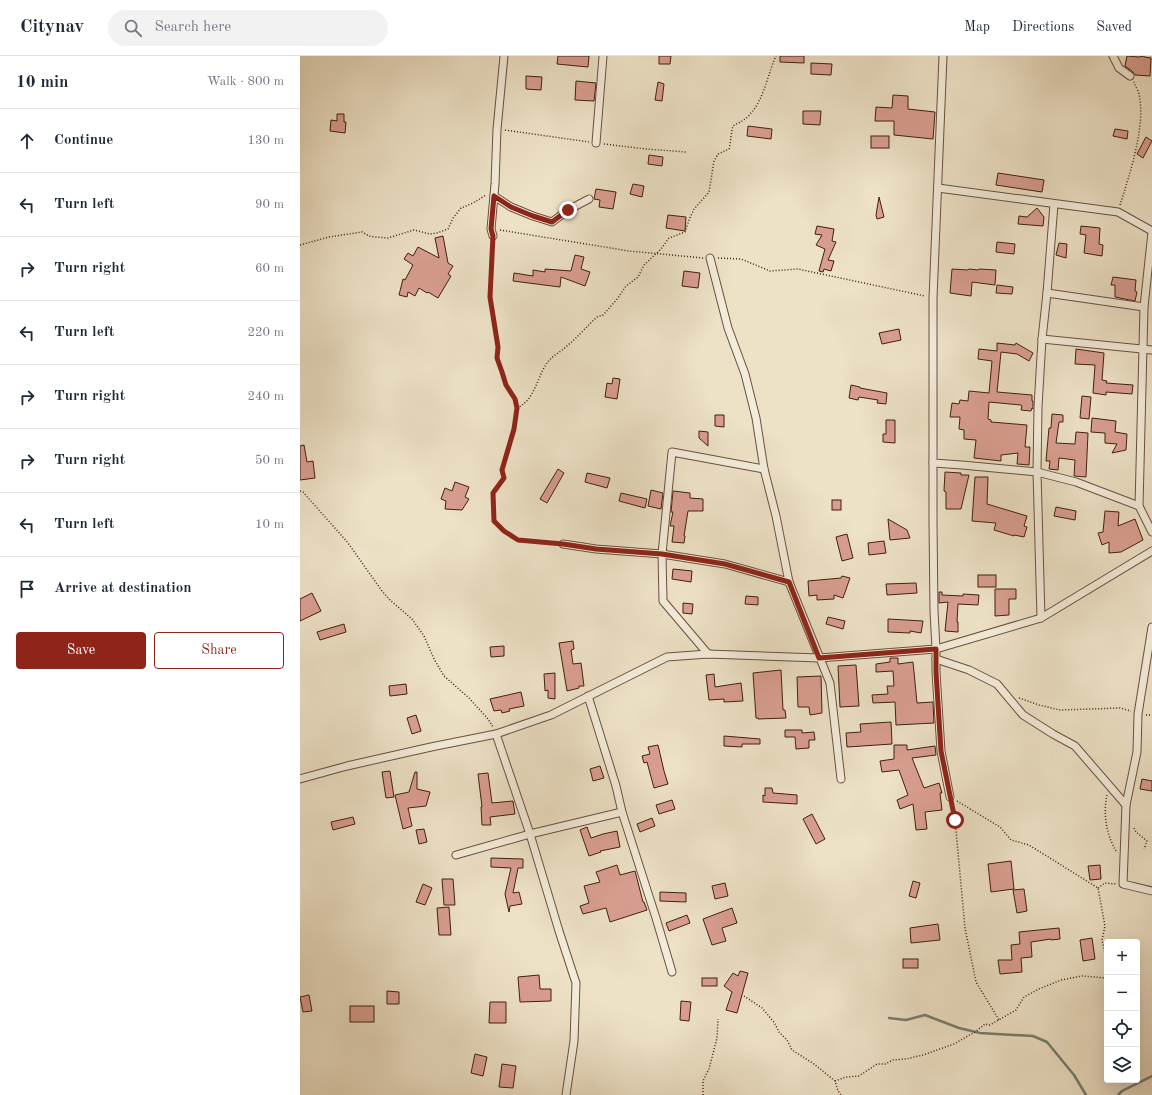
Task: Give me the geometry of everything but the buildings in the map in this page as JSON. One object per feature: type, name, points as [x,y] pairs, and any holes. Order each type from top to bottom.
[{"type":"street","points":[[493,236],[491,229],[503,56]]},
{"type":"street","points":[[596,143],[603,56]]},
{"type":"street","points":[[943,56],[933,298],[934,612],[941,751],[950,797]]},
{"type":"street","points":[[1113,56],[1119,68],[1130,76]]},
{"type":"street","points":[[938,188],[1118,212],[1152,232],[1144,307],[1139,506],[1152,532]]},
{"type":"street","points":[[494,196],[511,207],[552,222],[568,210],[589,198]]},
{"type":"street","points":[[1041,618],[1037,472],[1038,407],[1042,339],[1054,204]]},
{"type":"street","points":[[710,258],[728,328],[744,374],[756,418],[764,470],[776,516],[789,582],[830,683],[841,779]]},
{"type":"street","points":[[1047,293],[1144,307]]},
{"type":"street","points":[[1042,339],[1152,350]]},
{"type":"street","points":[[708,654],[663,601],[662,554],[672,452],[764,470]]},
{"type":"street","points":[[933,463],[1037,472],[1076,482],[1139,506]]},
{"type":"street","points":[[563,544],[596,549],[662,554],[725,564],[789,582]]},
{"type":"street","points":[[300,779],[347,766],[496,734],[551,715],[667,657],[708,654],[819,658],[936,649],[1041,618],[1152,551]]},
{"type":"street","points":[[1152,627],[1138,714],[1137,752],[1126,805],[1123,858],[1123,884],[1152,891]]},
{"type":"street","points":[[936,659],[969,670],[997,684],[1023,714],[1074,746],[1126,805]]},
{"type":"street","points":[[588,696],[616,786],[622,812],[672,972]]},
{"type":"street","points":[[496,734],[530,834],[576,983],[574,1041],[566,1095]]},
{"type":"street","points":[[456,855],[530,834],[622,812]]},
{"type":"path","points":[[517,408],[522,406],[535,388],[546,364],[553,356],[568,346],[597,317],[602,315],[618,298],[626,286],[638,278],[644,265],[661,249],[669,238],[686,232],[694,209],[709,192],[714,161],[718,154],[729,149],[733,126],[744,120],[752,113],[767,82],[771,66],[776,56]]},
{"type":"path","points":[[1118,212],[1138,140],[1140,109],[1138,92],[1130,76]]},
{"type":"path","points":[[300,245],[329,237],[362,232],[370,236],[388,238],[414,230],[430,234],[437,233],[448,229],[461,208],[485,196],[495,184]]},
{"type":"path","points":[[493,236],[490,297],[498,347],[497,358],[506,385],[515,399],[517,408],[514,429],[502,470],[504,478],[493,493],[494,521],[504,531],[518,540],[563,544]]},
{"type":"path","points":[[300,491],[303,492],[348,543],[382,591],[412,619],[424,636],[434,659],[444,676],[469,698],[488,719],[496,734]]},
{"type":"path","points":[[1008,697],[1019,698],[1060,710],[1120,708],[1138,714],[1152,715]]},
{"type":"path","points":[[1107,782],[1108,788],[1105,804],[1106,821],[1116,850],[1123,858]]},
{"type":"path","points":[[950,797],[1000,827],[1011,840],[1029,845],[1098,888],[1105,926],[1102,940],[1104,949]]},
{"type":"path","points":[[950,797],[955,820],[965,928],[976,982],[999,1020]]},
{"type":"path","points":[[1133,826],[1136,832],[1146,841],[1144,849]]},
{"type":"path","points":[[1098,888],[1105,883],[1123,884]]},
{"type":"path","points":[[835,1081],[846,1077],[859,1076],[877,1064],[885,1064],[894,1060],[923,1055],[954,1044],[975,1032],[985,1024],[990,1025],[1016,1010],[1024,997],[1062,980],[1082,976],[1104,978]]},
{"type":"path","points":[[744,996],[762,1008],[774,1022],[779,1032],[787,1040],[792,1050],[814,1064],[835,1081],[841,1095]]},
{"type":"path","points":[[703,1095],[702,1081],[709,1069],[717,1038],[718,1019]]},
{"type":"waterway","points":[[889,1018],[906,1020],[925,1015],[959,1028],[980,1033],[1033,1036],[1047,1042],[1074,1075],[1086,1095]]},
{"type":"waterway","points":[[1118,1095],[1122,1091],[1152,1076]]},
{"type":"route","points":[[568,210],[552,222],[511,207],[494,196],[491,229],[493,236],[490,297],[498,347],[497,358],[506,385],[515,399],[517,408],[514,429],[502,470],[504,478],[493,493],[492,502],[494,521],[504,531],[518,540],[540,541],[596,549],[662,554],[725,564],[789,582],[819,658],[936,649],[941,751],[955,820]]}]
